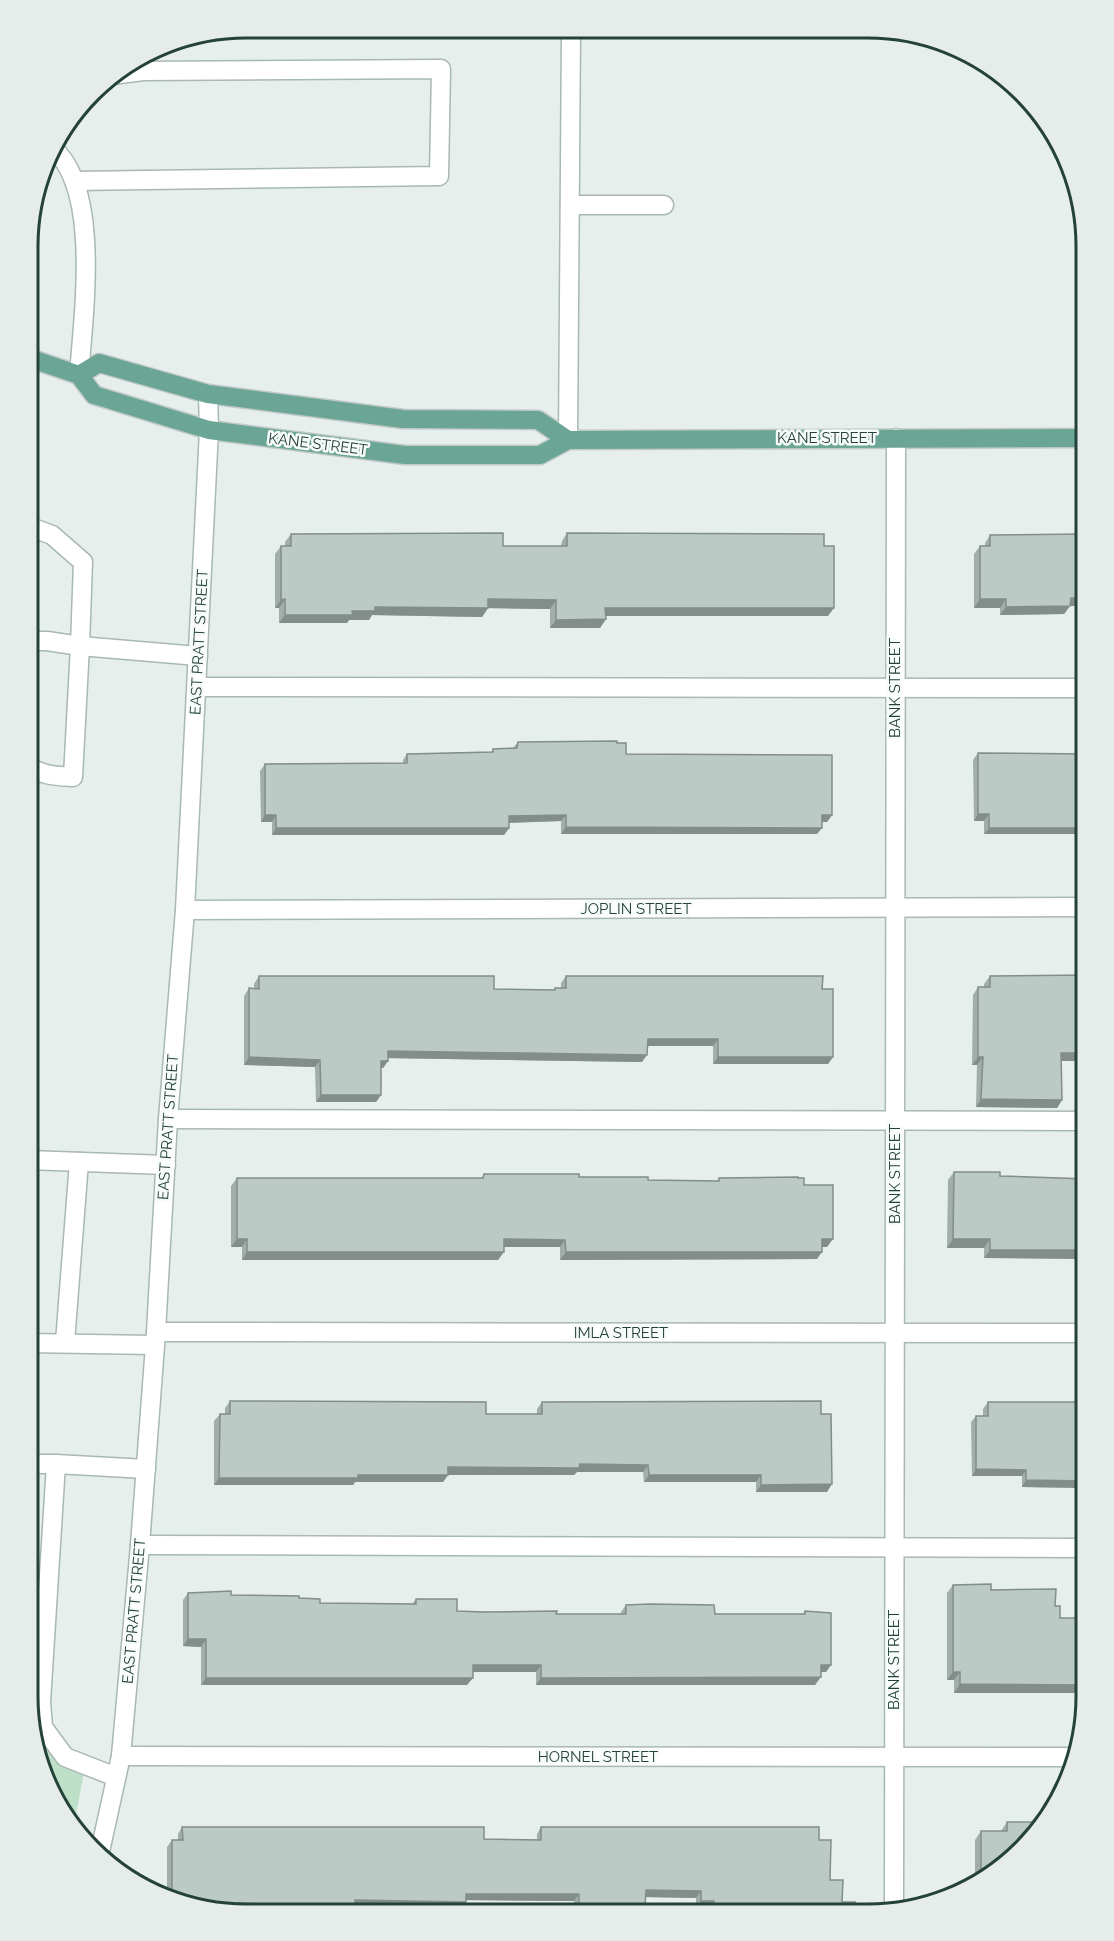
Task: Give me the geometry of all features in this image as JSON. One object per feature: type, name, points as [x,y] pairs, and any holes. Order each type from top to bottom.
[{"type":"main road","name":"KANE STREET","points":[[38,361],[79,375],[94,395],[209,430],[405,455],[540,455],[568,440],[1076,438]]},
{"type":"main road","points":[[79,375],[99,363],[208,394],[403,419],[538,420],[568,440]]},
{"type":"street","points":[[568,440],[571,38]]},
{"type":"street","points":[[74,181],[439,176],[441,69],[131,73]]},
{"type":"street","points":[[59,153],[80,196],[85,235],[84,309],[79,375]]},
{"type":"street","points":[[570,205],[664,205]]},
{"type":"street","name":"EAST PRATT STREET","points":[[101,1846],[120,1756],[146,1469],[168,1119],[185,910],[209,430],[208,394]]},
{"type":"street","name":"BANK STREET","points":[[894,1902],[896,438]]},
{"type":"street","points":[[38,530],[52,535],[83,562],[73,777],[52,776],[38,772]]},
{"type":"street","points":[[38,641],[198,656]]},
{"type":"street","points":[[196,687],[1076,688]]},
{"type":"street","name":"JOPLIN STREET","points":[[185,910],[1076,907]]},
{"type":"street","points":[[168,1119],[1076,1120]]},
{"type":"street","points":[[38,1160],[166,1165]]},
{"type":"street","points":[[65,1342],[79,1162]]},
{"type":"street","name":"IMLA STREET","points":[[38,1343],[155,1339],[1076,1333]]},
{"type":"street","points":[[38,1464],[146,1469]]},
{"type":"street","points":[[38,1641],[56,1464]]},
{"type":"street","points":[[140,1545],[1076,1548]]},
{"type":"street","points":[[38,1686],[43,1727],[65,1757],[116,1777]]},
{"type":"street","name":"HORNEL STREET","points":[[120,1756],[1067,1757]]},
{"type":"green space","points":[[42,1738],[84,1772],[76,1815],[59,1788]]},
{"type":"building","points":[[503,533],[503,546],[567,546],[567,533],[824,534],[824,546],[834,546],[834,608],[605,608],[606,619],[556,620],[556,600],[488,599],[488,608],[375,607],[375,611],[352,611],[353,615],[285,615],[285,599],[281,600],[281,546],[291,546],[291,534]]},
{"type":"building","points":[[1076,534],[1076,598],[1071,598],[1070,606],[1006,607],[1006,599],[980,599],[980,546],[990,546],[990,535]]},
{"type":"building","points":[[617,741],[617,743],[626,743],[626,754],[832,755],[832,815],[822,815],[822,828],[566,827],[566,815],[509,816],[509,828],[276,828],[276,815],[265,815],[265,764],[407,763],[407,754],[493,752],[493,749],[517,748],[518,742]]},
{"type":"building","points":[[978,753],[1076,754],[1076,828],[989,828],[989,814],[978,814]]},
{"type":"building","points":[[1076,975],[1076,1053],[1061,1053],[1062,1100],[981,1099],[983,1057],[978,1057],[978,987],[990,987],[990,976]]},
{"type":"building","points":[[259,976],[494,976],[494,989],[555,990],[555,988],[566,988],[566,976],[823,976],[822,989],[833,989],[833,1057],[718,1057],[718,1039],[648,1039],[647,1055],[388,1051],[388,1061],[381,1061],[381,1095],[321,1095],[320,1060],[249,1057],[249,988],[259,989]]},
{"type":"building","points":[[954,1172],[1000,1172],[1000,1176],[1076,1179],[1076,1250],[990,1250],[990,1239],[953,1239]]},
{"type":"building","points":[[484,1174],[579,1174],[579,1177],[648,1177],[648,1180],[719,1181],[719,1178],[804,1178],[804,1185],[833,1185],[833,1239],[822,1239],[822,1252],[566,1252],[565,1240],[504,1239],[504,1252],[247,1252],[247,1239],[237,1239],[237,1178],[483,1178]]},
{"type":"building","points":[[230,1401],[486,1402],[486,1414],[542,1414],[542,1402],[821,1401],[821,1414],[831,1414],[832,1484],[761,1485],[761,1475],[649,1475],[648,1465],[580,1464],[579,1468],[448,1467],[448,1475],[358,1475],[358,1478],[219,1478],[220,1414],[230,1414]]},
{"type":"building","points":[[988,1402],[1076,1402],[1076,1481],[1026,1480],[1026,1470],[976,1469],[976,1416],[988,1416]]},
{"type":"building","points":[[991,1584],[991,1590],[1056,1589],[1055,1606],[1060,1606],[1060,1618],[1076,1618],[1076,1685],[960,1684],[960,1672],[953,1672],[953,1585]]},
{"type":"building","points":[[231,1591],[231,1595],[299,1596],[299,1598],[320,1599],[320,1603],[416,1604],[416,1599],[457,1599],[457,1611],[483,1612],[557,1611],[556,1614],[626,1614],[626,1605],[650,1604],[714,1605],[715,1614],[805,1614],[805,1611],[831,1613],[831,1665],[821,1665],[821,1677],[541,1678],[541,1665],[473,1665],[473,1678],[206,1678],[206,1639],[188,1639],[188,1593]]},
{"type":"building","points":[[1007,1822],[1034,1822],[1006,1852],[981,1870],[981,1831],[1007,1831]]},
{"type":"building","points":[[182,1827],[484,1827],[484,1839],[541,1840],[541,1827],[819,1827],[819,1840],[831,1840],[830,1880],[843,1880],[842,1902],[855,1902],[855,1904],[714,1904],[714,1901],[701,1901],[701,1891],[646,1890],[645,1904],[579,1904],[579,1894],[466,1894],[466,1902],[355,1900],[355,1904],[262,1904],[218,1902],[172,1890],[172,1840],[183,1840]]}]
